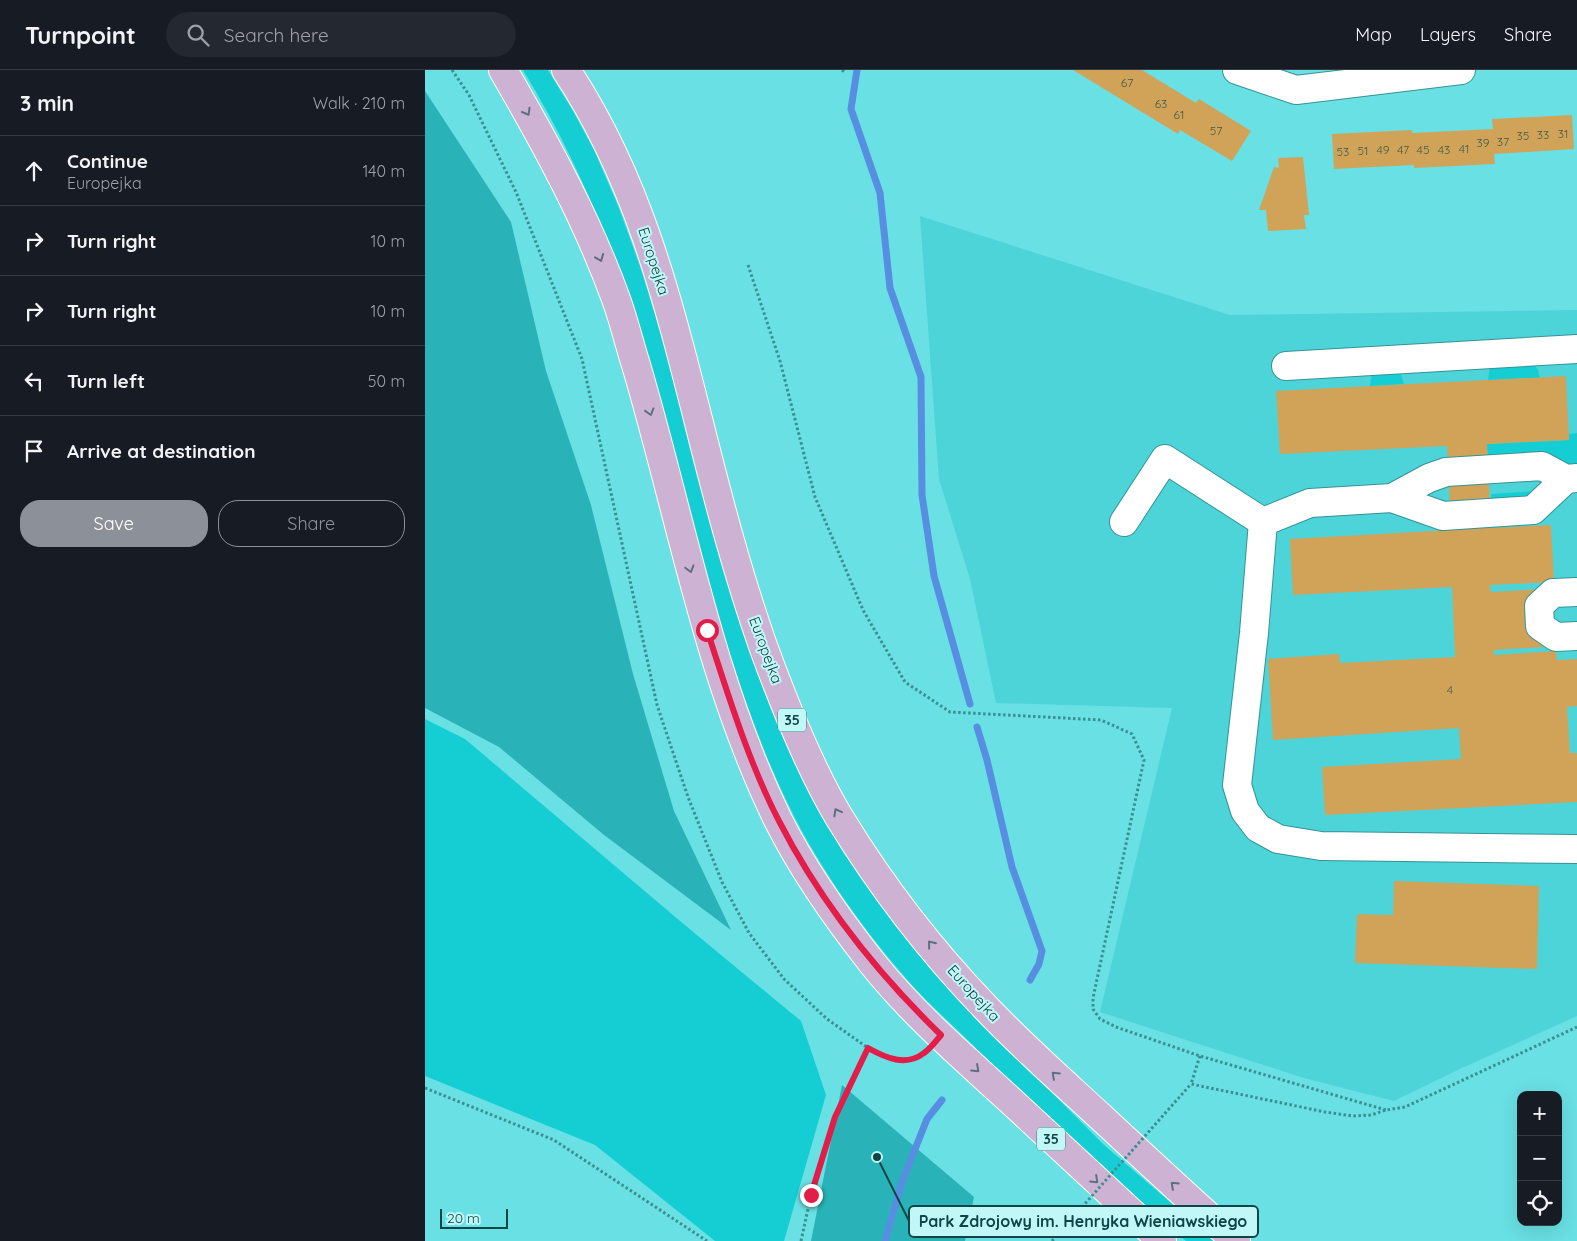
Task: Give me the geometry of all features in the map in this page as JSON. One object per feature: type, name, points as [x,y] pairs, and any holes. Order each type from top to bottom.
[{"type":"main road","name":"35","points":[[503,70],[578,209],[617,301],[657,436],[707,630],[729,700],[779,821],[812,878],[874,964],[941,1035],[1162,1241]]},
{"type":"main road","name":"Europejka","points":[[566,70],[584,97],[608,143],[639,214],[658,268],[719,498],[763,646],[792,720],[837,814],[890,894],[959,979],[989,1012],[1236,1241]]},
{"type":"street","points":[[1237,70],[1296,90],[1461,70]]},
{"type":"street","points":[[1286,366],[1577,349]]},
{"type":"street","points":[[1124,522],[1165,459],[1263,522]]},
{"type":"street","points":[[1263,522],[1310,503],[1392,498],[1443,516],[1533,510],[1571,479],[1542,466],[1446,472],[1429,478],[1392,498]]},
{"type":"street","points":[[1263,522],[1254,633],[1237,785],[1245,811],[1258,828],[1279,838],[1321,846],[1577,849]]},
{"type":"street","points":[[1565,592],[1539,606],[1540,626],[1556,638],[1577,636]]},
{"type":"path","points":[[452,70],[469,95],[516,192],[582,359],[657,705],[688,797],[722,882],[749,933],[784,979],[827,1019],[868,1048],[889,1059],[909,1060],[924,1053],[941,1035]]},
{"type":"path","points":[[842,70],[846,73]]},
{"type":"path","points":[[748,265],[780,361],[815,496],[863,610],[905,682],[950,712],[1101,720],[1132,734],[1145,760],[1093,998],[1093,1009],[1099,1019],[1116,1027],[1200,1056],[1386,1110]]},
{"type":"path","points":[[1191,1084],[1325,1112],[1353,1116],[1371,1115],[1405,1107],[1577,1027]]},
{"type":"path","points":[[801,1241],[811,1195],[835,1117],[868,1048]]},
{"type":"path","points":[[1052,1241],[1191,1084],[1200,1056]]},
{"type":"path","points":[[425,1088],[554,1140],[707,1241]]},
{"type":"shaded area","points":[[523,70],[548,70],[594,150],[619,208],[642,272],[668,358],[717,540],[854,864],[899,929],[943,983],[1103,1144],[1215,1241],[1186,1241],[1118,1184],[1055,1125],[927,1001],[909,981],[872,937],[821,864],[794,816],[772,768],[752,719],[735,669],[719,619],[665,415],[623,281],[588,194],[546,110]]},
{"type":"shaded area","points":[[425,91],[511,222],[546,371],[591,505],[633,674],[674,811],[731,930],[604,835],[499,747],[425,708]]},
{"type":"shaded area","points":[[920,216],[1230,315],[1577,310],[1577,1016],[1394,1101],[1304,1078],[1100,1012],[1172,708],[996,703],[970,579],[939,479]]},
{"type":"shaded area","points":[[1532,362],[1538,370],[1540,378],[1488,380],[1490,366]]},
{"type":"shaded area","points":[[1400,371],[1404,384],[1370,386],[1372,372]]},
{"type":"shaded area","points":[[1577,433],[1577,467],[1555,457],[1488,459],[1487,444],[1569,440],[1569,434]]},
{"type":"shaded area","points":[[1540,491],[1517,507],[1492,509],[1491,494]]},
{"type":"shaded area","points":[[425,719],[465,739],[801,1021],[826,1095],[784,1241],[715,1241],[595,1145],[425,1076]]},
{"type":"shaded area","points":[[842,1085],[974,1197],[965,1241],[811,1241]]},
{"type":"building","points":[[1073,70],[1142,70],[1196,103],[1199,99],[1251,131],[1232,161],[1180,130],[1178,134]]},
{"type":"building","points":[[1572,115],[1574,149],[1494,154],[1495,164],[1414,168],[1414,165],[1334,169],[1332,134],[1412,130],[1412,133],[1493,129],[1492,119]]},
{"type":"building","points":[[1303,157],[1309,215],[1304,215],[1306,229],[1268,231],[1266,210],[1259,210],[1274,167],[1279,168],[1278,158]]},
{"type":"building","points":[[1566,376],[1569,440],[1487,444],[1491,528],[1551,525],[1554,582],[1490,585],[1491,592],[1542,589],[1545,647],[1494,650],[1494,655],[1556,651],[1557,660],[1577,659],[1577,706],[1567,707],[1570,753],[1577,753],[1577,802],[1325,815],[1322,767],[1461,759],[1459,728],[1273,740],[1268,659],[1339,654],[1340,663],[1455,657],[1452,587],[1293,595],[1290,539],[1451,530],[1447,446],[1280,454],[1276,391]]},
{"type":"building","points":[[1394,881],[1539,886],[1537,969],[1355,963],[1357,914],[1393,915]]},
{"type":"waterway","points":[[857,70],[851,109],[880,193],[890,288],[921,377],[922,495],[934,576],[970,704]]},
{"type":"waterway","points":[[977,727],[987,760],[1012,867],[1042,951],[1039,964],[1030,980]]},
{"type":"waterway","points":[[885,1241],[902,1182],[927,1119],[942,1100]]},
{"type":"place","name":"Park Zdrojowy im. Henryka Wieniawskiego","points":[[877,1157]]},
{"type":"route","points":[[707,630],[729,700],[751,758],[779,821],[812,878],[874,964],[918,1013],[941,1035],[924,1053],[909,1060],[889,1059],[868,1048],[835,1117],[811,1195]]}]
